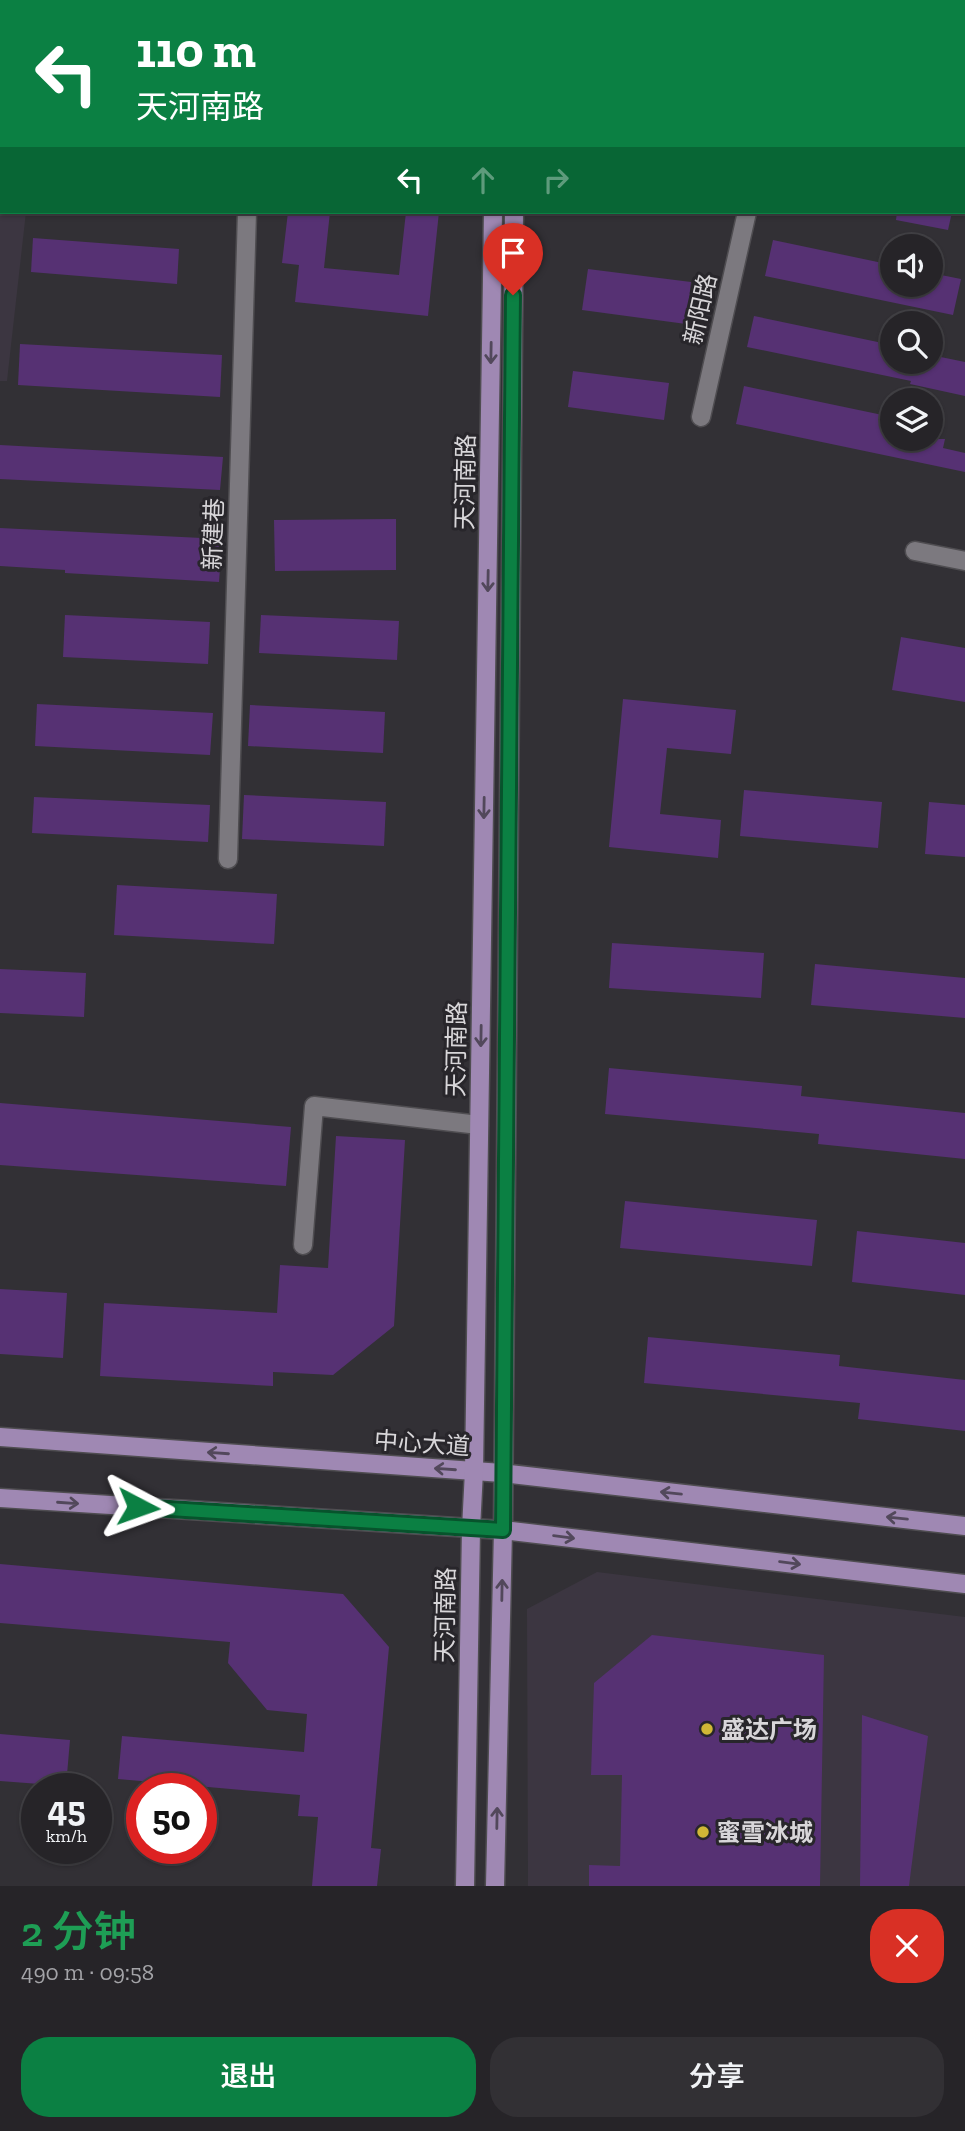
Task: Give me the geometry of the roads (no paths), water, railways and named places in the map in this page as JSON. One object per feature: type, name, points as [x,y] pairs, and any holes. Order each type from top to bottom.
[{"type":"main road","name":"天河南路","points":[[465,1886],[493,214]]},
{"type":"main road","name":"天河南路","points":[[495,1886],[503,1530],[514,214]]},
{"type":"main road","name":"中心大道","points":[[0,1437],[502,1473],[965,1526]]},
{"type":"main road","points":[[0,1498],[503,1530],[965,1584]]},
{"type":"street","name":"新建巷","points":[[228,859],[247,214]]},
{"type":"street","name":"新阳路","points":[[701,417],[747,214]]},
{"type":"street","points":[[915,551],[965,561]]},
{"type":"street","points":[[303,1245],[314,1106],[479,1125]]},
{"type":"place","name":"盛达广场","points":[[707,1729]]},
{"type":"place","name":"蜜雪冰城","points":[[703,1832]]}]
